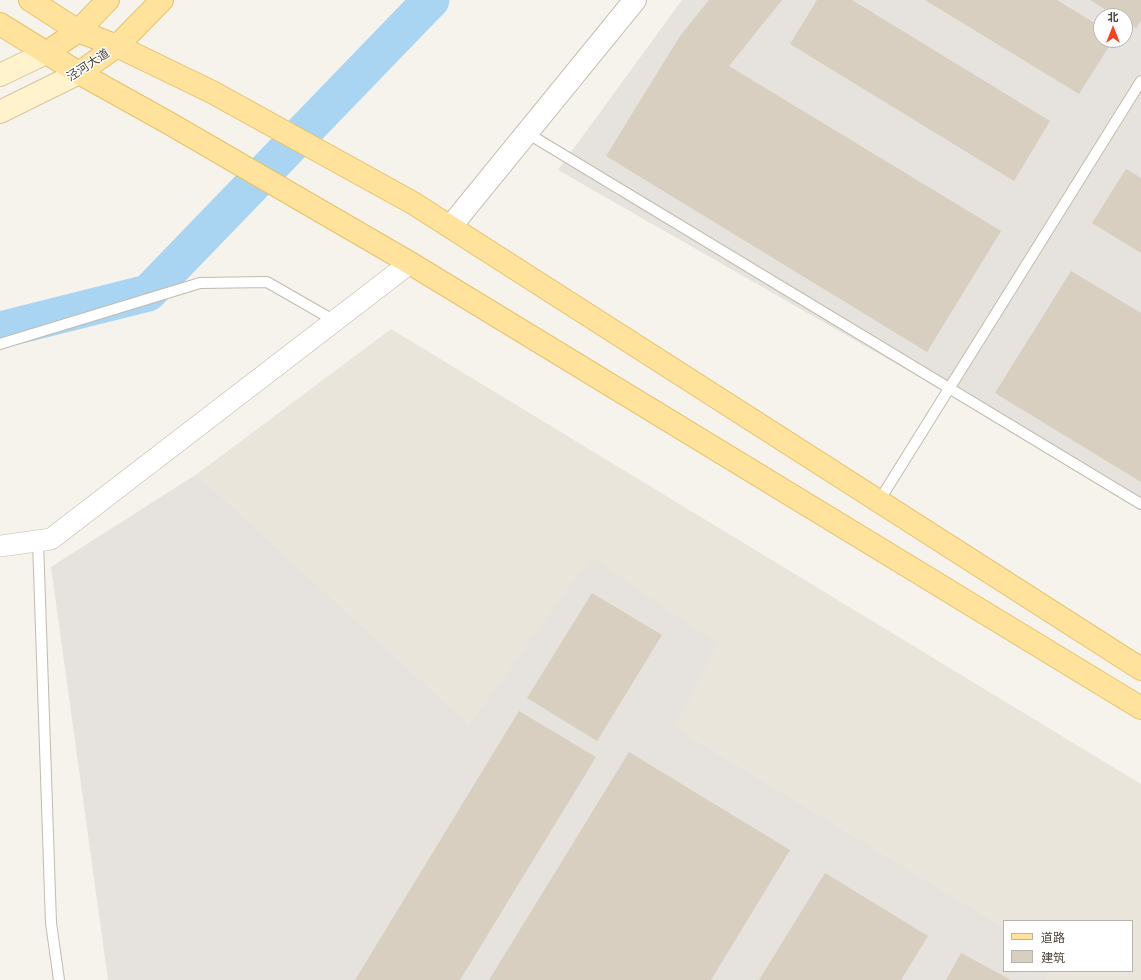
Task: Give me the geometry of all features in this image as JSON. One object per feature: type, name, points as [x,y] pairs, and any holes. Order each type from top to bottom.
[{"type":"main road","points":[[30,0],[78,31],[116,46],[212,92],[413,203],[1141,669]]},
{"type":"main road","points":[[0,75],[46,53],[78,31],[108,0]]},
{"type":"main road","name":"泾河大道","points":[[0,112],[79,73],[116,46],[162,0]]},
{"type":"main road","points":[[0,24],[79,73],[168,122],[410,263],[1141,708]]},
{"type":"street","points":[[451,226],[635,0]]},
{"type":"street","points":[[0,546],[51,539],[410,263]]},
{"type":"lane","points":[[879,501],[1141,81]]},
{"type":"lane","points":[[527,133],[1141,504]]},
{"type":"lane","points":[[0,344],[200,283],[267,282],[335,321]]},
{"type":"lane","points":[[38,541],[50,923],[59,980]]},
{"type":"shaded area","points":[[682,0],[1141,0],[1141,504],[558,170]]},
{"type":"shaded area","points":[[391,329],[1141,784],[1141,980],[1046,980],[1050,972],[1133,972],[1133,920],[1003,920],[1003,926],[675,727],[591,558],[469,724],[197,474]]},
{"type":"shaded area","points":[[197,474],[469,724],[591,557],[717,644],[675,727],[1003,926],[1003,972],[1050,972],[1046,980],[108,980],[51,567]]},
{"type":"building","points":[[709,0],[782,0],[729,66],[1001,231],[927,352],[606,156],[680,36]]},
{"type":"building","points":[[817,0],[852,0],[1050,121],[1014,181],[790,44]]},
{"type":"building","points":[[925,0],[1057,0],[1093,22],[1093,48],[1108,48],[1079,94]]},
{"type":"building","points":[[1090,0],[1141,0],[1141,21],[1136,28],[1133,26],[1133,8],[1103,8]]},
{"type":"building","points":[[1126,169],[1141,178],[1141,253],[1092,223]]},
{"type":"building","points":[[1071,271],[1141,313],[1141,482],[995,393]]},
{"type":"building","points":[[592,593],[662,635],[597,741],[527,698]]},
{"type":"building","points":[[519,711],[596,757],[460,980],[355,980]]},
{"type":"building","points":[[629,752],[790,850],[711,980],[489,980]]},
{"type":"building","points":[[825,873],[928,936],[901,980],[759,980]]},
{"type":"building","points":[[961,953],[1011,980],[946,980]]},
{"type":"waterway","points":[[0,330],[148,293],[431,0]]}]
